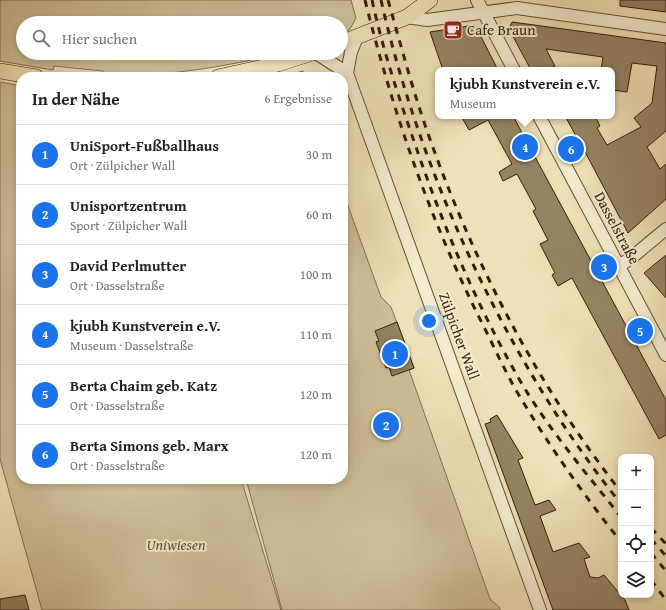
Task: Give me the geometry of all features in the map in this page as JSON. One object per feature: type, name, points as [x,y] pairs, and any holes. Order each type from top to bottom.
[{"type":"main road","points":[[348,40],[407,17],[430,0]]},
{"type":"main road","points":[[241,72],[290,60]]},
{"type":"main road","points":[[0,71],[16,74]]},
{"type":"street","points":[[477,0],[512,67]]},
{"type":"street","points":[[407,17],[427,20],[517,8],[666,29]]},
{"type":"street","points":[[327,60],[347,72],[351,52],[357,37]]},
{"type":"street","name":"Zülpicher Wall","points":[[348,75],[540,610]]},
{"type":"street","name":"Dasselstraße","points":[[541,119],[666,355]]},
{"type":"street","points":[[619,266],[631,258],[666,228]]},
{"type":"green space","points":[[0,0],[351,0],[356,18],[348,30],[348,16],[16,16],[16,60],[249,60],[176,72],[103,72],[54,66],[53,70],[0,61]]},
{"type":"green space","name":"Uniwiesen","points":[[0,82],[16,85],[16,484],[243,484],[281,610],[42,610],[0,459]]},
{"type":"green space","points":[[348,206],[381,297],[391,307],[414,368],[409,370],[490,599],[500,608],[500,610],[282,610],[247,484],[348,484]]},
{"type":"building","points":[[620,0],[666,0],[666,12],[620,6]]},
{"type":"building","points":[[512,22],[666,43],[666,131],[647,147],[660,169],[666,164],[666,199],[628,233],[583,148],[580,150],[574,138],[576,136],[567,119],[596,119],[600,126],[597,128],[607,145],[641,127],[634,118],[652,103],[657,66],[632,63],[627,92],[615,90],[615,67],[601,67],[603,57],[546,49],[555,66],[529,67],[509,29]]},
{"type":"building","points":[[475,25],[496,67],[442,67],[430,32]]},
{"type":"building","points":[[463,119],[515,119],[666,400],[666,435],[659,439],[572,278],[558,286],[552,275],[555,273],[540,244],[548,240],[533,211],[536,209],[517,174],[503,181],[499,172],[512,164],[488,120],[469,130]]},
{"type":"building","points":[[666,255],[666,298],[644,273]]},
{"type":"building","points":[[397,322],[414,368],[392,376],[389,367],[386,368],[376,342],[379,341],[375,331]]},
{"type":"building","points":[[497,415],[523,458],[518,460],[535,505],[549,500],[556,510],[540,516],[553,552],[579,543],[590,557],[584,559],[590,577],[598,578],[604,575],[618,592],[618,598],[623,598],[625,600],[629,610],[553,610],[485,424],[491,422],[490,419]]},
{"type":"building","points":[[25,595],[29,610],[0,610],[0,599]]},
{"type":"railway","points":[[365,0],[388,84],[415,167],[430,208],[465,288],[517,392],[566,468],[618,538]]},
{"type":"railway","points":[[372,0],[376,19],[398,94],[417,150],[451,240],[477,299],[506,356],[544,419],[618,513]]},
{"type":"railway","points":[[381,0],[398,67],[419,134],[445,200],[474,266],[506,329],[541,391],[580,449],[618,500]]},
{"type":"railway","points":[[388,0],[410,79],[425,125],[443,174],[484,270],[533,362],[560,407],[620,490]]},
{"type":"railway","points":[[654,531],[666,544]]},
{"type":"railway","points":[[654,542],[666,556]]},
{"type":"railway","points":[[654,557],[666,571]]},
{"type":"railway","points":[[654,584],[666,600]]},
{"type":"place","name":"Cafe Braun","points":[[453,30]]},
{"type":"place","name":"kjubh Kunstverein e.V.","points":[[525,147]]},
{"type":"place","name":"Berta Simons geb. Marx","points":[[571,149]]},
{"type":"place","name":"David Perlmutter","points":[[604,267]]},
{"type":"place","name":"Berta Chaim geb. Katz","points":[[640,331]]},
{"type":"place","name":"UniSport-Fußballhaus","points":[[395,354]]},
{"type":"place","name":"Unisportzentrum","points":[[386,425]]}]
